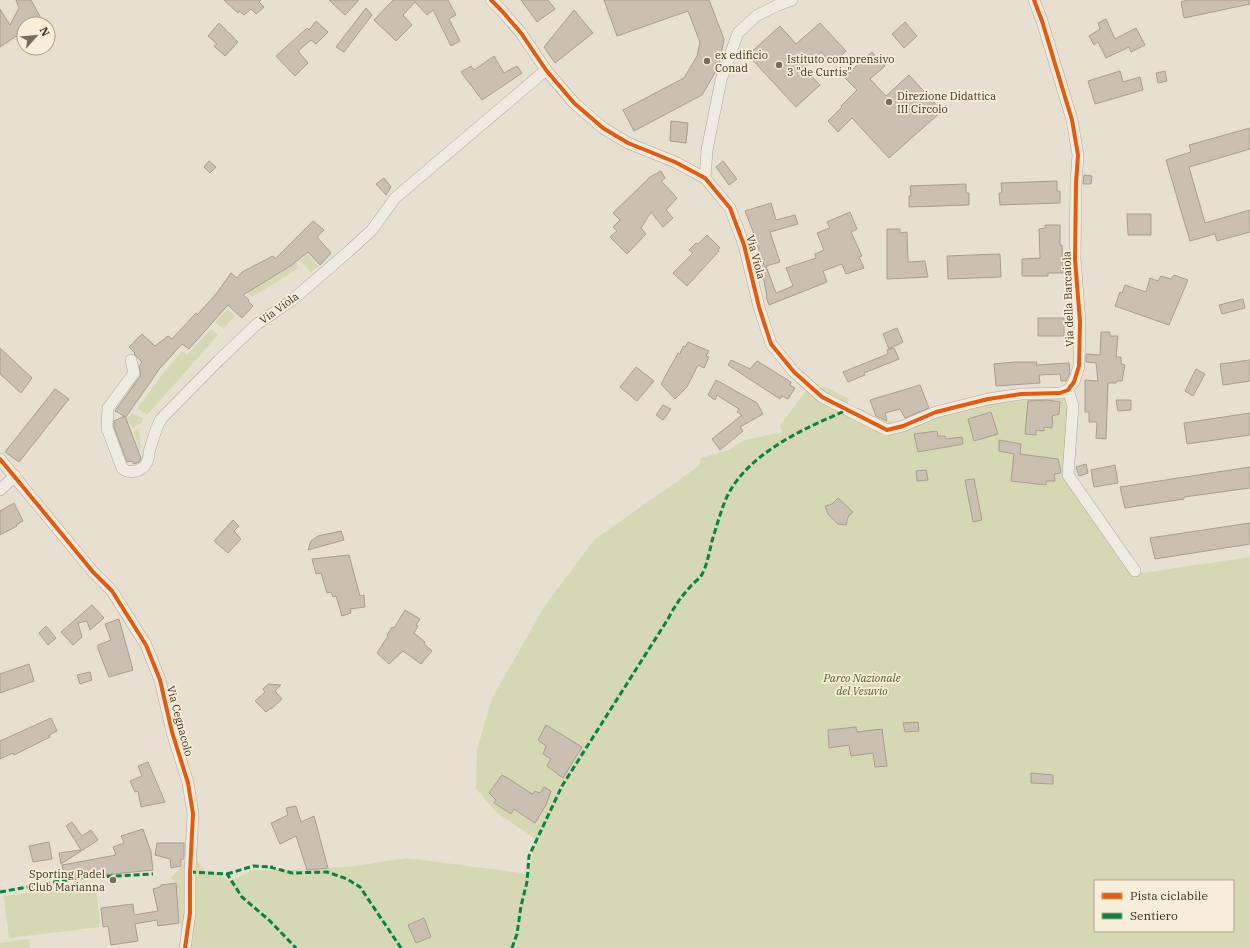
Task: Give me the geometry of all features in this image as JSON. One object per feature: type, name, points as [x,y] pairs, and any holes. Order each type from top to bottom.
[{"type":"street","name":"Via Viola","points":[[491,0],[521,33],[546,70],[574,103],[603,128],[628,144],[675,162],[705,178],[730,208],[744,244],[759,307],[771,344],[794,372],[822,397],[887,430],[903,426],[936,412],[988,399],[1021,394],[1060,393],[1068,390]]},
{"type":"street","points":[[705,178],[707,150],[721,80],[738,33],[756,16],[792,0]]},
{"type":"street","name":"Via della Barcaiola","points":[[1034,0],[1042,21],[1072,120],[1078,155],[1075,259],[1080,322],[1079,366],[1074,382],[1068,390]]},
{"type":"street","name":"Via Viola","points":[[131,360],[134,373],[108,408],[106,428],[122,468],[125,471],[131,472],[139,470],[146,464],[156,429],[161,419],[256,324],[291,301],[349,251],[372,230],[395,198],[546,70]]},
{"type":"street","points":[[1068,390],[1073,406],[1068,475],[1135,570]]},
{"type":"street","name":"Via Cegnacolo","points":[[0,459],[93,572],[112,591],[146,645],[160,680],[172,732],[188,782],[193,814],[190,872],[190,913],[185,948]]},
{"type":"street","points":[[0,490],[15,476]]},
{"type":"green space","points":[[307,254],[318,266],[311,272],[300,261]]},
{"type":"green space","points":[[296,263],[299,268],[252,297],[245,291],[253,286],[254,289]]},
{"type":"green space","points":[[228,309],[235,316],[223,329],[215,322]]},
{"type":"green space","points":[[211,329],[218,335],[147,415],[137,408],[182,351],[187,355]]},
{"type":"green space","name":"Parco Nazionale del Vesuvio","points":[[825,387],[849,399],[847,405],[864,410],[887,421],[898,422],[1037,389],[1063,387],[1075,399],[1068,440],[1075,477],[1142,573],[1250,557],[1250,948],[186,948],[180,923],[176,883],[171,878],[191,855],[205,870],[218,873],[230,881],[252,870],[293,870],[355,866],[407,858],[528,874],[536,839],[497,813],[476,789],[477,750],[492,698],[546,604],[595,539],[699,466],[701,458],[729,450],[745,440],[782,432],[780,426],[805,392]]},
{"type":"green space","points":[[132,413],[143,418],[142,423],[132,428],[127,419]]},
{"type":"green space","points":[[139,429],[141,451],[133,431]]},
{"type":"green space","points":[[96,885],[100,927],[9,938],[4,896]]},
{"type":"green space","points":[[29,939],[30,948],[0,948],[0,943]]},
{"type":"building","points":[[16,0],[31,0],[40,16],[16,16],[16,36],[0,47],[0,9],[10,25],[19,8]]},
{"type":"building","points":[[224,0],[261,0],[259,2],[264,7],[256,14],[251,9],[244,15],[239,11],[238,13]]},
{"type":"building","points":[[329,0],[359,0],[345,15]]},
{"type":"building","points":[[393,0],[448,0],[456,15],[449,19],[460,41],[451,46],[433,10],[427,15],[415,2],[403,15],[412,25],[396,41],[374,20]]},
{"type":"building","points":[[521,0],[548,0],[555,9],[537,22]]},
{"type":"building","name":"ex edificio Conad","points":[[604,0],[709,0],[724,39],[719,66],[702,95],[634,131],[623,110],[684,78],[697,56],[700,42],[688,11],[617,36]]},
{"type":"building","points":[[1188,0],[1249,0],[1250,4],[1184,18],[1181,2]]},
{"type":"building","points":[[366,8],[372,15],[344,52],[336,47]]},
{"type":"building","points":[[574,10],[593,33],[555,63],[544,47]]},
{"type":"building","points":[[1106,19],[1115,39],[1136,28],[1145,45],[1131,52],[1129,47],[1106,58],[1098,42],[1094,45],[1089,36],[1100,29],[1098,23]]},
{"type":"building","points":[[316,21],[328,32],[316,44],[311,40],[298,51],[308,63],[295,76],[276,56],[307,28],[309,30]]},
{"type":"building","points":[[905,22],[917,36],[904,48],[892,34]]},
{"type":"building","points":[[219,23],[238,42],[225,56],[214,46],[217,44],[208,36]]},
{"type":"building","name":"Istituto comprensivo 3 \"de Curtis\"","points":[[820,23],[846,51],[832,64],[821,52],[804,68],[820,85],[796,107],[748,55],[780,26],[796,44]]},
{"type":"building","name":"Direzione Didattica III Circolo","points":[[872,52],[885,66],[870,79],[886,96],[909,75],[942,111],[889,158],[852,118],[838,132],[828,121],[857,90],[844,77]]},
{"type":"building","points":[[494,56],[504,73],[517,66],[522,73],[482,100],[461,72],[471,66],[474,70]]},
{"type":"building","points":[[1120,71],[1123,82],[1140,77],[1143,90],[1095,104],[1088,81]]},
{"type":"building","points":[[1165,71],[1167,81],[1158,83],[1156,73]]},
{"type":"building","points":[[671,121],[688,123],[686,143],[670,141]]},
{"type":"building","points":[[1250,128],[1250,149],[1189,167],[1205,223],[1250,210],[1250,232],[1217,241],[1215,234],[1190,241],[1166,160],[1191,152],[1189,145]]},
{"type":"building","points":[[209,161],[216,167],[210,173],[204,167]]},
{"type":"building","points":[[723,161],[737,179],[729,185],[716,167]]},
{"type":"building","points":[[661,171],[665,178],[661,181],[677,198],[666,210],[673,218],[663,227],[651,212],[641,228],[646,234],[627,254],[610,237],[617,231],[613,227],[620,220],[613,213],[650,177]]},
{"type":"building","points":[[1084,175],[1092,176],[1091,184],[1083,184]]},
{"type":"building","points":[[384,178],[391,187],[386,195],[376,184]]},
{"type":"building","points":[[1057,181],[1057,191],[1060,191],[1060,203],[1000,205],[999,193],[1002,193],[1001,183]]},
{"type":"building","points":[[966,184],[966,193],[969,193],[969,205],[909,207],[909,196],[911,196],[910,186]]},
{"type":"building","points":[[771,203],[776,220],[795,215],[798,224],[770,232],[780,262],[766,266],[776,293],[793,286],[786,268],[816,258],[815,254],[824,250],[817,233],[830,228],[827,222],[850,212],[857,229],[851,232],[862,256],[859,257],[864,268],[846,274],[842,264],[823,271],[827,282],[769,305],[766,297],[761,266],[764,265],[758,244],[745,211]]},
{"type":"building","points":[[1127,214],[1151,214],[1151,235],[1128,235]]},
{"type":"building","points":[[313,221],[324,230],[317,237],[331,253],[320,265],[308,252],[292,265],[243,295],[253,306],[242,318],[228,305],[189,349],[182,344],[160,368],[126,417],[115,411],[141,375],[139,366],[142,362],[129,347],[142,334],[155,346],[168,336],[172,339],[216,294],[231,273],[237,278],[242,272],[273,256],[275,259]]},
{"type":"building","points":[[1045,225],[1060,225],[1060,245],[1062,245],[1063,273],[1048,273],[1048,276],[1022,276],[1022,259],[1040,258],[1039,229],[1045,228]]},
{"type":"building","points":[[887,229],[900,229],[900,233],[907,232],[908,262],[925,261],[928,277],[887,279]]},
{"type":"building","points":[[707,235],[720,248],[718,249],[719,251],[687,286],[673,273],[693,253],[689,250]]},
{"type":"building","points":[[1000,254],[1001,277],[948,279],[947,256]]},
{"type":"building","points":[[1174,275],[1188,280],[1169,325],[1115,306],[1120,292],[1122,293],[1125,285],[1146,292],[1150,278],[1158,281],[1161,276],[1171,279]]},
{"type":"building","points":[[1243,299],[1245,308],[1222,314],[1219,305]]},
{"type":"building","points":[[1038,318],[1064,318],[1064,336],[1038,336]]},
{"type":"building","points":[[897,328],[903,342],[889,349],[883,334]]},
{"type":"building","points":[[1101,332],[1110,332],[1110,336],[1118,336],[1116,357],[1121,357],[1121,364],[1125,365],[1122,381],[1108,383],[1106,439],[1096,438],[1097,422],[1089,422],[1089,412],[1085,412],[1085,380],[1098,381],[1096,363],[1086,362],[1086,354],[1100,355]]},
{"type":"building","points":[[688,342],[709,351],[706,356],[709,357],[704,368],[698,365],[687,387],[675,399],[661,384],[678,353],[680,354],[683,346],[685,347]]},
{"type":"building","points":[[0,348],[32,378],[21,393],[0,374]]},
{"type":"building","points":[[894,348],[899,359],[864,373],[865,375],[848,382],[843,372],[888,354],[887,350]]},
{"type":"building","points":[[731,360],[750,369],[757,361],[791,382],[790,385],[795,388],[788,399],[782,396],[780,399],[728,365]]},
{"type":"building","points":[[1250,360],[1250,381],[1223,385],[1220,364]]},
{"type":"building","points":[[1037,362],[1036,365],[1069,363],[1070,373],[1066,381],[1061,381],[1060,374],[1039,375],[1040,383],[996,386],[994,364]]},
{"type":"building","points":[[636,367],[654,381],[637,401],[620,387]]},
{"type":"building","points":[[1196,369],[1205,374],[1193,396],[1185,391]]},
{"type":"building","points":[[716,380],[757,403],[763,414],[740,427],[743,431],[720,450],[712,439],[742,415],[737,412],[739,409],[717,395],[715,400],[708,395]]},
{"type":"building","points":[[920,385],[929,408],[905,418],[900,409],[885,413],[887,421],[876,416],[870,400]]},
{"type":"building","points":[[55,389],[69,399],[19,462],[5,452]]},
{"type":"building","points":[[1047,400],[1060,402],[1059,414],[1052,416],[1052,428],[1044,427],[1044,431],[1036,430],[1036,435],[1025,434],[1028,401]]},
{"type":"building","points":[[1116,400],[1131,400],[1131,410],[1118,411]]},
{"type":"building","points":[[663,405],[671,409],[663,420],[656,415]]},
{"type":"building","points":[[991,412],[998,434],[974,441],[968,419]]},
{"type":"building","points":[[1250,413],[1250,435],[1187,444],[1184,423]]},
{"type":"building","points":[[125,416],[141,458],[139,462],[134,464],[132,461],[127,462],[114,427],[114,421]]},
{"type":"building","points":[[937,431],[938,436],[945,436],[946,439],[962,437],[963,444],[918,452],[914,434]]},
{"type":"building","points":[[999,440],[1021,444],[1020,454],[1058,459],[1061,473],[1054,474],[1055,481],[1046,481],[1046,485],[1011,481],[1014,454],[999,451]]},
{"type":"building","points":[[1086,464],[1088,473],[1079,476],[1076,467]]},
{"type":"building","points":[[1115,465],[1118,483],[1094,487],[1091,470]]},
{"type":"building","points":[[1250,467],[1250,488],[1184,497],[1184,499],[1125,508],[1120,487]]},
{"type":"building","points":[[926,470],[928,480],[917,481],[916,471]]},
{"type":"building","points":[[974,479],[982,520],[973,522],[965,480]]},
{"type":"building","points":[[838,498],[853,512],[848,517],[846,525],[838,524],[828,514],[825,506],[832,504]]},
{"type":"building","points":[[14,503],[23,521],[0,535],[0,511]]},
{"type":"building","points":[[233,520],[239,526],[234,531],[241,539],[228,553],[214,541]]},
{"type":"building","points":[[1250,523],[1250,544],[1155,559],[1150,538]]},
{"type":"building","points":[[341,531],[344,540],[308,550],[311,541],[318,536]]},
{"type":"building","points":[[349,555],[360,596],[364,595],[365,607],[350,609],[351,613],[342,616],[336,596],[333,597],[331,592],[327,593],[321,573],[316,574],[312,559]]},
{"type":"building","points":[[92,605],[104,618],[90,630],[87,621],[78,623],[82,637],[73,645],[61,632]]},
{"type":"building","points":[[405,610],[420,619],[416,625],[418,626],[414,633],[425,642],[424,644],[432,651],[421,664],[403,651],[389,664],[377,653],[392,627],[394,628]]},
{"type":"building","points":[[119,619],[133,670],[109,677],[98,649],[98,645],[111,640],[105,624]]},
{"type":"building","points":[[46,626],[56,638],[48,645],[39,633]]},
{"type":"building","points":[[29,664],[34,681],[0,693],[0,674]]},
{"type":"building","points":[[90,672],[92,680],[80,684],[77,675]]},
{"type":"building","points":[[268,684],[281,685],[275,691],[282,699],[266,712],[255,701],[265,692],[263,689]]},
{"type":"building","points":[[51,718],[57,731],[49,735],[50,737],[14,755],[13,753],[0,759],[0,741]]},
{"type":"building","points":[[918,722],[919,731],[905,732],[903,723]]},
{"type":"building","points":[[546,725],[582,747],[563,778],[547,766],[551,759],[543,754],[546,746],[538,740]]},
{"type":"building","points":[[856,727],[857,732],[882,729],[887,766],[875,767],[873,753],[851,756],[849,745],[829,748],[828,730]]},
{"type":"building","points":[[148,762],[165,802],[141,807],[138,791],[135,792],[130,781],[142,776],[138,766]]},
{"type":"building","points":[[1031,773],[1053,775],[1053,784],[1031,783]]},
{"type":"building","points":[[502,775],[532,794],[535,791],[540,793],[544,787],[551,791],[546,805],[535,823],[514,809],[511,814],[494,803],[496,800],[489,793]]},
{"type":"building","points":[[296,806],[301,822],[314,816],[328,868],[307,870],[296,836],[280,844],[271,823],[288,815],[286,808]]},
{"type":"building","points":[[72,822],[82,836],[91,830],[98,840],[61,864],[59,853],[81,850],[66,826]]},
{"type":"building","points":[[143,829],[151,852],[153,870],[65,879],[62,865],[116,855],[113,847],[124,843],[121,836]]},
{"type":"building","points":[[49,842],[52,859],[33,862],[29,846]]},
{"type":"building","points":[[157,843],[184,843],[184,859],[181,859],[181,866],[171,868],[170,859],[155,855]]},
{"type":"building","points":[[176,883],[179,923],[158,926],[157,920],[135,924],[138,941],[111,945],[108,926],[103,927],[101,908],[133,904],[134,915],[158,911],[153,889],[160,887],[161,885]]},
{"type":"building","points":[[424,918],[431,937],[416,943],[408,925]]},
{"type":"marked path","points":[[512,948],[517,934],[521,906],[527,882],[529,856],[562,786],[675,606],[701,576],[723,506],[734,484],[746,470],[777,445],[794,435],[847,410]]},
{"type":"marked path","points":[[227,874],[253,866],[273,867]]},
{"type":"marked path","points":[[270,867],[292,873],[327,872],[347,879],[360,887],[401,948]]},
{"type":"marked path","points":[[190,872],[227,874],[242,897],[270,921],[296,948]]},
{"type":"marked path","points":[[0,892],[77,878],[153,874]]},
{"type":"cycle path","points":[[491,0],[521,33],[546,70],[574,103],[603,128],[628,143],[675,162],[705,178],[730,208],[744,245],[759,307],[771,344],[794,372],[822,397],[887,430],[903,426],[936,412],[988,399],[1021,394],[1060,393],[1068,390],[1074,382],[1079,366],[1080,322],[1075,259],[1078,155],[1072,120],[1042,21],[1034,0]]},
{"type":"cycle path","points":[[0,459],[93,572],[112,591],[146,645],[160,680],[172,732],[188,783],[193,814],[190,872],[190,913],[185,948]]},
{"type":"place","name":"ex edificio Conad","points":[[707,61]]},
{"type":"place","name":"Istituto comprensivo 3 \"de Curtis\"","points":[[779,65]]},
{"type":"place","name":"Direzione Didattica III Circolo","points":[[889,102]]},
{"type":"place","name":"Sporting Padel Club Marianna","points":[[113,880]]}]
